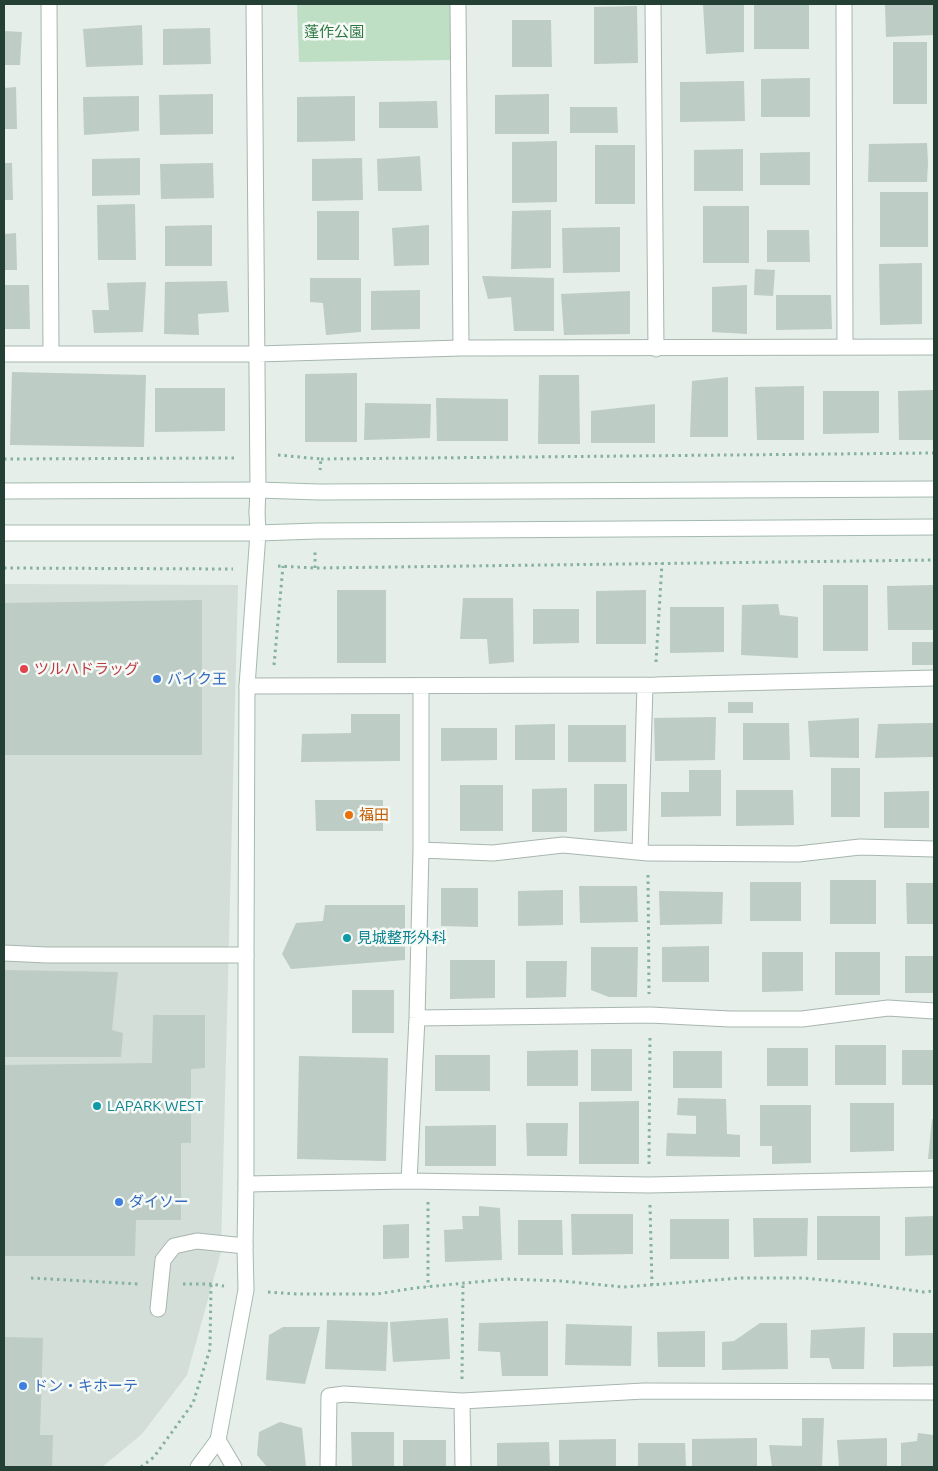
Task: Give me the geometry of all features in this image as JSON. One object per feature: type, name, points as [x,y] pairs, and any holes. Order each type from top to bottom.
[{"type":"street","points":[[50,4],[51,354]]},
{"type":"street","points":[[198,1467],[218,1440],[246,1290],[247,686],[258,533],[254,4]]},
{"type":"street","points":[[458,4],[461,348]]},
{"type":"street","points":[[653,4],[656,349]]},
{"type":"street","points":[[844,4],[845,347]]},
{"type":"street","points":[[4,354],[257,354],[461,348],[934,347]]},
{"type":"street","points":[[4,491],[258,490],[329,492],[934,489]]},
{"type":"street","points":[[4,533],[258,533],[934,527]]},
{"type":"street","points":[[247,686],[650,685],[934,678]]},
{"type":"street","points":[[644,852],[650,685]]},
{"type":"street","points":[[409,1181],[417,1018],[421,850],[421,686]]},
{"type":"street","points":[[421,850],[493,853],[563,846],[644,852],[798,854],[860,847],[934,849]]},
{"type":"street","points":[[4,953],[47,955],[246,955]]},
{"type":"street","points":[[417,1018],[650,1015],[730,1019],[793,1019],[888,1008],[934,1011]]},
{"type":"street","points":[[246,1184],[428,1181],[649,1186],[934,1179]]},
{"type":"street","points":[[158,1309],[162,1285],[163,1260],[174,1246],[197,1241],[245,1246]]},
{"type":"street","points":[[328,1467],[329,1396],[344,1394],[462,1401],[644,1391],[934,1392]]},
{"type":"street","points":[[462,1401],[462,1467]]},
{"type":"street","points":[[218,1440],[234,1467]]},
{"type":"path","points":[[321,459],[934,453]]},
{"type":"path","points":[[4,459],[234,458]]},
{"type":"path","points":[[314,568],[934,560]]},
{"type":"path","points":[[650,685],[662,563]]},
{"type":"path","points":[[4,568],[233,569]]},
{"type":"path","points":[[644,852],[650,1015],[649,1186],[652,1285]]},
{"type":"path","points":[[428,1181],[428,1287]]},
{"type":"path","points":[[31,1278],[162,1285],[212,1284],[246,1290],[296,1294],[377,1294],[506,1278],[622,1287],[741,1278],[802,1278],[860,1283],[924,1292],[934,1291]]},
{"type":"path","points":[[462,1401],[464,1282]]},
{"type":"path","points":[[141,1467],[154,1457],[193,1403],[210,1349],[212,1284]]},
{"type":"shaded area","points":[[4,584],[238,585],[221,1252],[187,1375],[142,1434],[102,1467],[4,1467]]},
{"type":"green space","name":"蓬作公園","points":[[297,4],[452,4],[453,60],[299,62]]},
{"type":"building","points":[[703,4],[744,4],[744,52],[706,54]]},
{"type":"building","points":[[809,4],[809,49],[754,49],[754,5]]},
{"type":"building","points":[[885,4],[934,4],[934,35],[886,37]]},
{"type":"building","points":[[637,6],[638,63],[594,64],[594,7]]},
{"type":"building","points":[[512,20],[551,20],[552,67],[512,67]]},
{"type":"building","points":[[142,25],[143,65],[86,67],[83,29]]},
{"type":"building","points":[[210,28],[211,64],[163,65],[163,29]]},
{"type":"building","points":[[4,31],[22,32],[20,65],[4,65]]},
{"type":"building","points":[[893,42],[927,42],[927,104],[893,104]]},
{"type":"building","points":[[810,78],[810,117],[761,117],[761,79]]},
{"type":"building","points":[[744,81],[745,121],[680,122],[680,82]]},
{"type":"building","points":[[16,87],[17,129],[4,129],[4,88]]},
{"type":"building","points":[[213,94],[213,134],[160,135],[159,95]]},
{"type":"building","points":[[549,94],[549,134],[495,134],[495,95]]},
{"type":"building","points":[[139,96],[139,131],[84,135],[83,97]]},
{"type":"building","points":[[355,96],[355,141],[297,142],[297,97]]},
{"type":"building","points":[[437,101],[438,128],[379,128],[379,102]]},
{"type":"building","points":[[570,107],[617,107],[618,133],[570,133]]},
{"type":"building","points":[[557,141],[557,202],[512,203],[512,142]]},
{"type":"building","points":[[927,143],[927,182],[868,182],[869,144]]},
{"type":"building","points":[[595,145],[635,145],[635,204],[595,204]]},
{"type":"building","points":[[743,149],[743,191],[694,191],[694,150]]},
{"type":"building","points":[[810,152],[810,185],[760,185],[760,153]]},
{"type":"building","points":[[420,156],[422,191],[378,191],[377,159]]},
{"type":"building","points":[[140,158],[140,195],[92,196],[92,159]]},
{"type":"building","points":[[362,158],[363,200],[312,201],[312,159]]},
{"type":"building","points":[[4,163],[12,163],[13,200],[4,200]]},
{"type":"building","points":[[213,163],[214,198],[161,199],[160,164]]},
{"type":"building","points":[[880,192],[928,192],[928,247],[880,247]]},
{"type":"building","points":[[135,204],[136,260],[98,260],[97,205]]},
{"type":"building","points":[[703,206],[749,206],[749,263],[703,263]]},
{"type":"building","points":[[551,210],[551,268],[511,269],[512,211]]},
{"type":"building","points":[[317,211],[359,211],[359,260],[317,260]]},
{"type":"building","points":[[212,225],[212,266],[165,266],[165,226]]},
{"type":"building","points":[[429,225],[429,265],[394,266],[392,228]]},
{"type":"building","points":[[620,227],[620,272],[563,273],[562,228]]},
{"type":"building","points":[[767,230],[809,230],[810,262],[767,262]]},
{"type":"building","points":[[16,233],[17,270],[4,270],[4,234]]},
{"type":"building","points":[[922,263],[922,324],[880,325],[879,264]]},
{"type":"building","points":[[755,269],[775,270],[773,296],[754,295]]},
{"type":"building","points":[[482,276],[554,278],[554,331],[514,331],[511,297],[488,299]]},
{"type":"building","points":[[310,278],[361,278],[361,332],[326,335],[323,303],[310,302]]},
{"type":"building","points":[[227,281],[229,312],[198,314],[199,335],[164,334],[165,282]]},
{"type":"building","points":[[146,282],[143,332],[94,333],[92,310],[109,310],[107,283]]},
{"type":"building","points":[[4,285],[29,285],[30,329],[4,329]]},
{"type":"building","points":[[747,285],[747,334],[712,332],[712,287]]},
{"type":"building","points":[[420,290],[420,329],[371,330],[371,291]]},
{"type":"building","points":[[630,291],[630,334],[564,335],[561,294]]},
{"type":"building","points":[[776,295],[831,295],[832,329],[776,330]]},
{"type":"building","points":[[12,372],[146,375],[144,447],[10,445]]},
{"type":"building","points":[[357,373],[357,442],[305,442],[305,374]]},
{"type":"building","points":[[539,375],[579,375],[580,444],[538,444]]},
{"type":"building","points":[[728,377],[728,437],[690,437],[692,381]]},
{"type":"building","points":[[804,386],[804,440],[757,440],[755,387]]},
{"type":"building","points":[[155,388],[225,388],[225,431],[155,432]]},
{"type":"building","points":[[934,390],[934,440],[899,440],[898,391]]},
{"type":"building","points":[[823,391],[879,391],[879,433],[823,434]]},
{"type":"building","points":[[436,398],[508,399],[508,441],[437,441]]},
{"type":"building","points":[[365,403],[431,404],[430,438],[364,440]]},
{"type":"building","points":[[655,404],[655,443],[591,443],[591,411]]},
{"type":"building","points":[[823,585],[868,585],[868,651],[823,651]]},
{"type":"building","points":[[934,585],[934,630],[888,630],[887,586]]},
{"type":"building","points":[[337,590],[386,590],[386,663],[337,663]]},
{"type":"building","points":[[646,590],[646,644],[596,644],[596,591]]},
{"type":"building","points":[[463,598],[513,598],[514,662],[489,664],[487,639],[460,639]]},
{"type":"building","points":[[202,600],[202,755],[4,755],[4,603]]},
{"type":"building","points":[[778,604],[780,615],[798,617],[798,658],[741,655],[742,605]]},
{"type":"building","points":[[670,607],[724,607],[724,652],[670,653]]},
{"type":"building","points":[[533,609],[579,609],[579,643],[533,644]]},
{"type":"building","points":[[912,642],[934,642],[934,665],[912,665]]},
{"type":"building","points":[[728,702],[753,702],[753,713],[728,713]]},
{"type":"building","points":[[351,714],[400,714],[400,761],[301,762],[302,734],[351,733]]},
{"type":"building","points":[[716,717],[715,760],[655,761],[654,718]]},
{"type":"building","points":[[859,718],[859,758],[810,757],[808,721]]},
{"type":"building","points":[[743,723],[789,723],[790,760],[743,760]]},
{"type":"building","points":[[933,723],[933,757],[875,758],[878,724]]},
{"type":"building","points":[[555,724],[555,760],[515,760],[515,725]]},
{"type":"building","points":[[568,725],[626,725],[626,762],[568,762]]},
{"type":"building","points":[[441,728],[497,728],[497,760],[441,761]]},
{"type":"building","points":[[831,768],[860,768],[860,817],[831,817]]},
{"type":"building","points":[[689,770],[721,770],[721,816],[661,817],[661,792],[689,792]]},
{"type":"building","points":[[594,784],[627,784],[627,831],[594,832]]},
{"type":"building","points":[[460,785],[503,785],[503,831],[460,831]]},
{"type":"building","points":[[567,788],[567,832],[532,832],[532,789]]},
{"type":"building","points":[[736,790],[793,790],[794,825],[736,826]]},
{"type":"building","points":[[929,791],[929,828],[884,828],[884,792]]},
{"type":"building","name":"福田","points":[[315,800],[383,800],[383,831],[316,831]]},
{"type":"building","points":[[830,880],[876,880],[876,924],[830,924]]},
{"type":"building","points":[[750,882],[801,882],[801,921],[750,921]]},
{"type":"building","points":[[906,883],[934,883],[934,924],[907,924]]},
{"type":"building","points":[[579,886],[637,886],[638,922],[580,923]]},
{"type":"building","points":[[441,888],[478,888],[478,927],[441,926]]},
{"type":"building","points":[[563,890],[563,925],[518,926],[518,891]]},
{"type":"building","points":[[659,891],[723,892],[722,924],[660,925]]},
{"type":"building","name":"見城整形外科","points":[[325,905],[405,905],[405,960],[291,969],[282,954],[296,923],[323,921]]},
{"type":"building","points":[[709,946],[709,982],[662,982],[662,947]]},
{"type":"building","points":[[591,947],[638,947],[637,997],[609,997],[591,990]]},
{"type":"building","points":[[762,952],[803,952],[803,991],[762,992]]},
{"type":"building","points":[[835,952],[880,952],[880,995],[835,995]]},
{"type":"building","points":[[905,956],[934,956],[934,993],[905,993]]},
{"type":"building","points":[[450,960],[495,960],[495,998],[450,999]]},
{"type":"building","points":[[526,961],[567,961],[566,997],[526,998]]},
{"type":"building","points":[[4,970],[118,972],[112,1030],[123,1033],[121,1057],[4,1057]]},
{"type":"building","points":[[352,990],[394,990],[394,1033],[352,1033]]},
{"type":"building","name":"LAPARK WEST","points":[[153,1015],[205,1015],[205,1068],[191,1069],[191,1143],[181,1143],[181,1220],[136,1220],[135,1256],[4,1256],[4,1065],[152,1063]]},
{"type":"building","points":[[835,1045],[886,1045],[886,1085],[835,1085]]},
{"type":"building","points":[[767,1048],[808,1048],[808,1086],[767,1086]]},
{"type":"building","points":[[591,1049],[632,1049],[632,1091],[591,1091]]},
{"type":"building","points":[[578,1050],[578,1086],[527,1086],[527,1051]]},
{"type":"building","points":[[902,1050],[934,1050],[934,1085],[902,1085]]},
{"type":"building","points":[[673,1051],[722,1051],[722,1088],[673,1088]]},
{"type":"building","points":[[435,1055],[490,1055],[490,1091],[435,1091]]},
{"type":"building","points":[[299,1056],[388,1058],[386,1161],[297,1159]]},
{"type":"building","points":[[678,1098],[726,1099],[727,1134],[740,1135],[740,1157],[666,1156],[667,1133],[696,1134],[696,1116],[677,1115]]},
{"type":"building","points":[[639,1101],[639,1164],[579,1164],[579,1102]]},
{"type":"building","points":[[850,1103],[894,1103],[894,1151],[850,1152]]},
{"type":"building","points":[[760,1105],[811,1105],[811,1163],[772,1164],[772,1146],[760,1146]]},
{"type":"building","points":[[932,1119],[934,1119],[934,1159],[928,1159]]},
{"type":"building","points":[[526,1123],[568,1123],[567,1156],[527,1156]]},
{"type":"building","points":[[496,1125],[496,1166],[425,1166],[425,1126]]},
{"type":"building","points":[[479,1206],[500,1208],[502,1260],[445,1262],[444,1230],[463,1229],[462,1216],[479,1216]]},
{"type":"building","points":[[571,1214],[633,1214],[633,1254],[572,1255]]},
{"type":"building","points":[[817,1216],[880,1216],[880,1260],[817,1260]]},
{"type":"building","points":[[934,1216],[934,1255],[905,1256],[905,1217]]},
{"type":"building","points":[[753,1218],[808,1218],[807,1256],[754,1257]]},
{"type":"building","points":[[670,1219],[729,1219],[729,1259],[670,1259]]},
{"type":"building","points":[[518,1220],[562,1220],[563,1255],[518,1255]]},
{"type":"building","points":[[409,1224],[409,1258],[383,1259],[383,1225]]},
{"type":"building","points":[[448,1318],[450,1359],[393,1362],[390,1322]]},
{"type":"building","points":[[327,1320],[388,1322],[386,1371],[325,1369]]},
{"type":"building","points":[[548,1321],[548,1376],[502,1376],[500,1352],[478,1351],[479,1323]]},
{"type":"building","points":[[760,1323],[787,1323],[788,1369],[722,1370],[722,1342],[734,1341]]},
{"type":"building","points":[[566,1324],[632,1326],[631,1366],[565,1365]]},
{"type":"building","points":[[283,1327],[320,1327],[305,1384],[266,1380],[269,1335]]},
{"type":"building","points":[[865,1327],[864,1369],[832,1369],[829,1358],[810,1358],[811,1330]]},
{"type":"building","points":[[705,1331],[705,1367],[658,1367],[657,1332]]},
{"type":"building","points":[[893,1333],[934,1333],[934,1366],[893,1367]]},
{"type":"building","name":"ドン・キホーテ","points":[[4,1337],[43,1338],[40,1435],[53,1435],[52,1467],[4,1467]]},
{"type":"building","points":[[802,1418],[824,1418],[822,1467],[772,1467],[769,1445],[802,1446]]},
{"type":"building","points":[[280,1422],[302,1428],[306,1467],[267,1467],[257,1455],[259,1432]]},
{"type":"building","points":[[351,1432],[394,1432],[394,1467],[352,1467]]},
{"type":"building","points":[[918,1433],[934,1435],[934,1467],[901,1467],[901,1443],[917,1441]]},
{"type":"building","points":[[757,1438],[757,1467],[692,1467],[692,1439]]},
{"type":"building","points":[[887,1438],[887,1467],[839,1467],[837,1440]]},
{"type":"building","points":[[616,1439],[616,1467],[559,1467],[559,1440]]},
{"type":"building","points":[[403,1440],[446,1440],[446,1467],[403,1467]]},
{"type":"building","points":[[549,1442],[550,1467],[497,1467],[497,1443]]},
{"type":"building","points":[[638,1443],[685,1443],[686,1467],[638,1467]]},
{"type":"place","name":"ツルハドラッグ","points":[[24,669]]},
{"type":"place","name":"バイク王","points":[[157,679]]},
{"type":"place","name":"福田","points":[[349,815]]},
{"type":"place","name":"見城整形外科","points":[[347,938]]},
{"type":"place","name":"LAPARK WEST","points":[[97,1106]]},
{"type":"place","name":"ダイソー","points":[[119,1202]]},
{"type":"place","name":"ドン・キホーテ","points":[[23,1386]]}]
